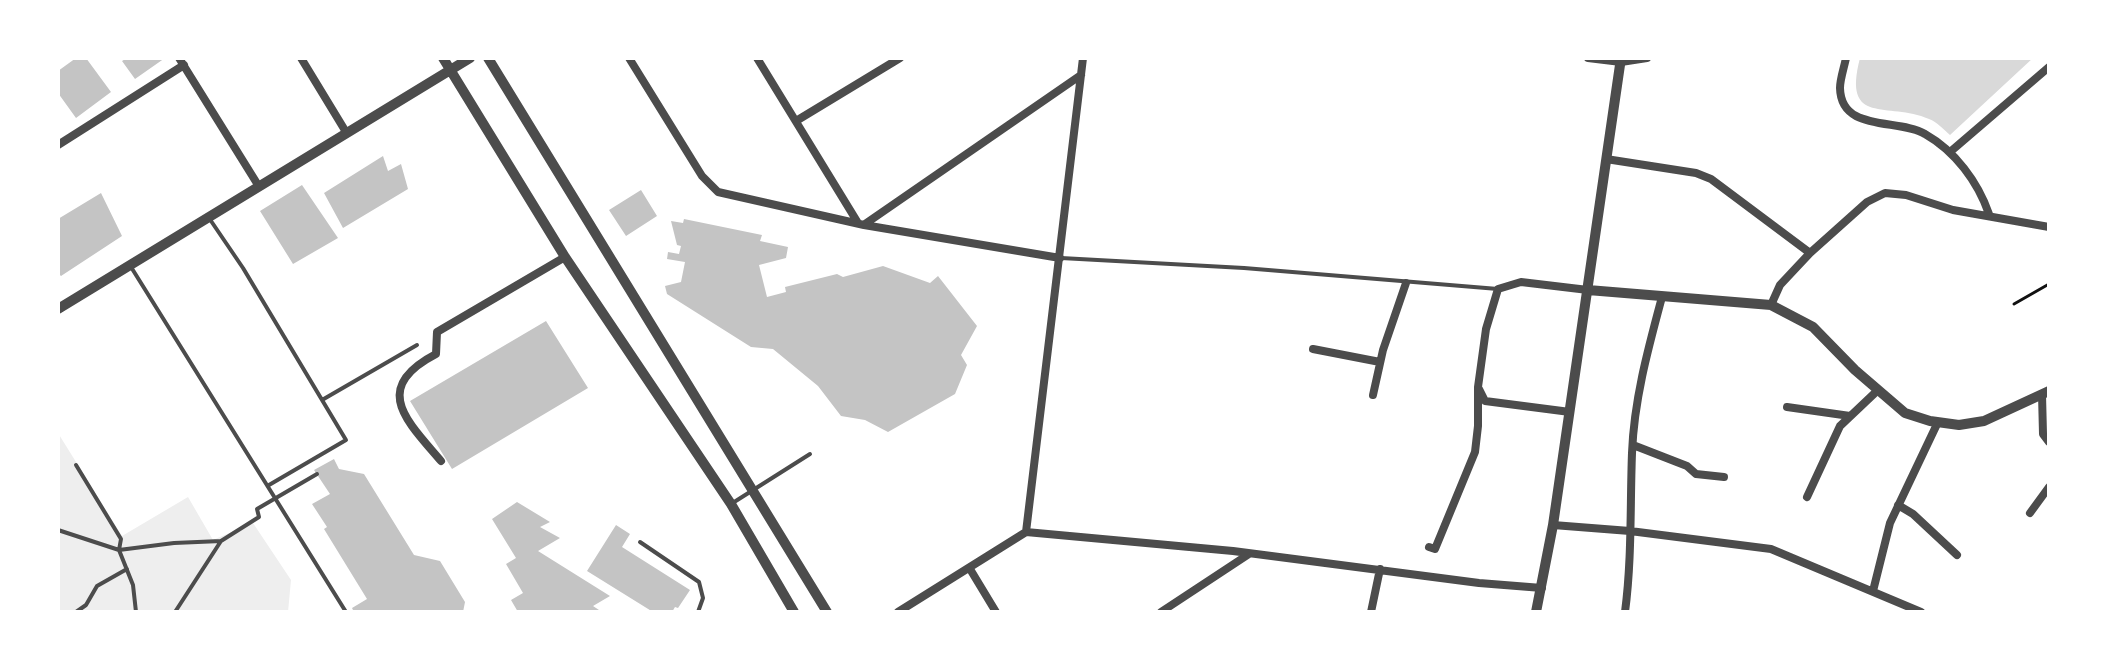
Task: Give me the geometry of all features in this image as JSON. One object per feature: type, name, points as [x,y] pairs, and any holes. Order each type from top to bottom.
[{"type":"street","points":[[301,58],[346,132]]},
{"type":"street","points":[[443,58],[565,257],[731,504],[794,612]]},
{"type":"street","points":[[58,309],[470,58]]},
{"type":"street","points":[[488,58],[827,612]]},
{"type":"street","points":[[629,58],[702,176],[718,192],[861,224],[1060,258]]},
{"type":"street","points":[[757,58],[861,224]]},
{"type":"street","points":[[796,121],[900,58]]},
{"type":"street","points":[[1026,532],[1083,58]]},
{"type":"street","points":[[1588,58],[1647,58]]},
{"type":"street","points":[[1846,58],[1840,89],[1846,109],[1863,120],[1923,132],[1958,159],[1989,214]]},
{"type":"street","points":[[1536,612],[1553,525],[1621,60]]},
{"type":"street","points":[[58,145],[182,62],[258,185]]},
{"type":"street","points":[[1950,152],[2049,67]]},
{"type":"street","points":[[861,224],[1081,75]]},
{"type":"street","points":[[1606,159],[1696,173],[1711,179],[1810,253]]},
{"type":"street","points":[[1771,305],[1780,285],[1810,253],[1867,202],[1885,193],[1906,195],[1953,210],[2049,227]]},
{"type":"street","points":[[441,461],[412,427],[399,401],[404,377],[420,362],[436,354],[437,332],[565,257]]},
{"type":"street","points":[[1429,547],[1435,549],[1475,452],[1478,387],[1486,329],[1498,289],[1521,282],[1771,305],[1813,327],[1905,413],[1959,425],[1984,421],[2046,392],[2043,434],[2049,442]]},
{"type":"street","points":[[1373,395],[1380,362],[1406,283]]},
{"type":"street","points":[[1625,612],[1639,382],[1662,297]]},
{"type":"street","points":[[1313,349],[1380,362]]},
{"type":"street","points":[[1478,387],[1485,401],[1570,412]]},
{"type":"street","points":[[1807,497],[1840,426],[1878,390]]},
{"type":"street","points":[[1787,407],[1850,416]]},
{"type":"street","points":[[1873,591],[1881,550],[1898,505],[1938,422]]},
{"type":"street","points":[[1633,445],[1687,466],[1696,474],[1724,477]]},
{"type":"street","points":[[2030,513],[2049,487]]},
{"type":"street","points":[[1898,505],[1913,514],[1957,555]]},
{"type":"street","points":[[1553,525],[1630,531],[1771,549],[1915,611]]},
{"type":"street","points":[[898,612],[1026,532],[1542,588]]},
{"type":"street","points":[[1161,612],[1249,554]]},
{"type":"street","points":[[970,569],[996,612]]},
{"type":"street","points":[[1371,612],[1380,569]]},
{"type":"lane","points":[[207,216],[243,268],[346,440],[269,485]]},
{"type":"lane","points":[[1060,258],[1228,267],[1498,289]]},
{"type":"lane","points":[[130,265],[346,612]]},
{"type":"lane","points":[[322,400],[417,345]]},
{"type":"lane","points":[[731,504],[810,454]]},
{"type":"lane","points":[[76,465],[121,539],[119,550],[133,585],[136,612]]},
{"type":"lane","points":[[175,612],[221,541],[259,517],[257,509],[317,474]]},
{"type":"lane","points":[[58,530],[119,550],[221,541]]},
{"type":"lane","points":[[640,542],[699,582],[703,598],[698,612]]},
{"type":"lane","points":[[76,612],[86,605],[97,586],[127,569]]},
{"type":"path","points":[[2014,304],[2049,284]]},
{"type":"shaded area","points":[[1860,58],[2033,58],[1950,135],[1929,119],[1872,108],[1863,103],[1857,94],[1856,80]]},
{"type":"shaded area","points":[[58,433],[122,536],[188,497],[213,540],[253,523],[291,580],[288,612],[58,612]]},
{"type":"building","points":[[76,58],[86,58],[111,92],[76,118],[58,93],[58,71]]},
{"type":"building","points":[[127,58],[165,58],[135,79],[122,61]]},
{"type":"building","points":[[383,156],[388,171],[401,164],[408,189],[343,228],[324,193]]},
{"type":"building","points":[[302,185],[338,238],[293,264],[260,211]]},
{"type":"building","points":[[641,190],[657,216],[626,236],[609,210]]},
{"type":"building","points":[[101,193],[122,236],[61,276],[58,273],[58,219]]},
{"type":"building","points":[[684,219],[762,235],[760,241],[788,247],[786,258],[759,265],[767,297],[786,292],[785,287],[883,266],[930,283],[938,276],[977,326],[961,355],[967,365],[955,394],[888,432],[865,420],[841,416],[818,386],[773,349],[751,347],[667,294],[665,286],[681,282],[685,262],[667,259],[668,252],[679,254],[681,246],[677,245],[671,221],[683,223]]},
{"type":"building","points":[[546,321],[588,388],[452,469],[410,401]]},
{"type":"building","points":[[334,459],[339,469],[364,474],[414,555],[440,561],[465,602],[463,612],[354,612],[352,608],[367,599],[312,504],[330,494],[314,470]]},
{"type":"building","points":[[517,502],[550,522],[540,527],[560,538],[538,551],[610,596],[593,606],[602,612],[518,612],[511,600],[523,593],[506,564],[516,558],[492,519]]},
{"type":"building","points":[[616,525],[630,534],[622,547],[690,590],[678,608],[675,607],[672,612],[653,612],[587,571]]}]
